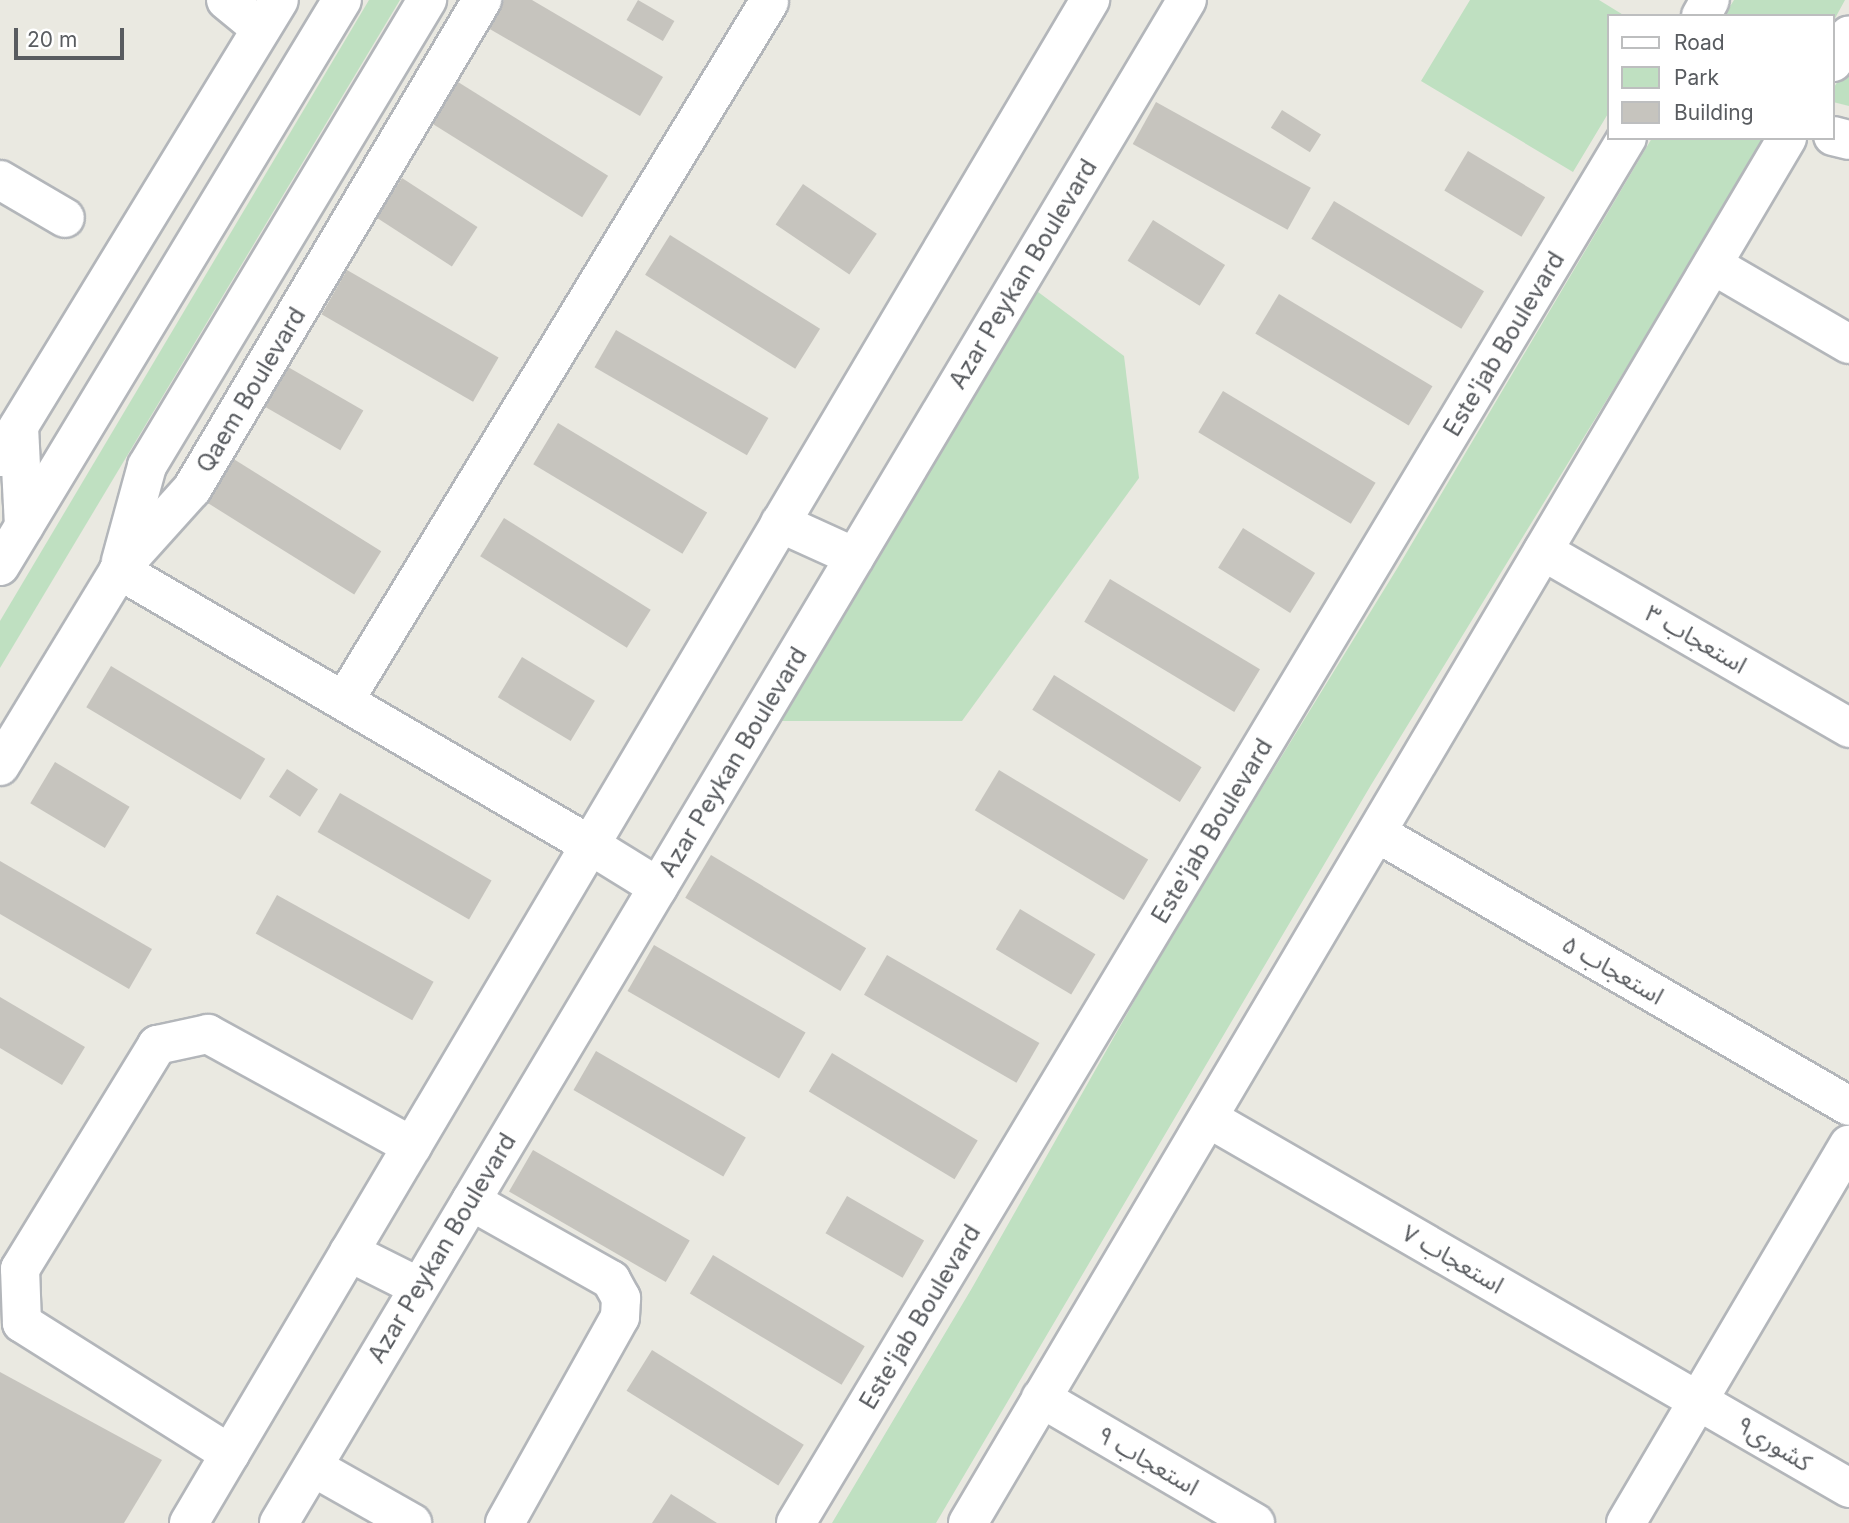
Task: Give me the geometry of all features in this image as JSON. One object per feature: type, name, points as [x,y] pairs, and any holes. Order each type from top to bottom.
[{"type":"street","points":[[24,526],[9,442],[270,15],[226,0]]},
{"type":"street","points":[[0,566],[342,0]]},
{"type":"street","points":[[427,0],[147,466],[118,570],[658,887]]},
{"type":"street","name":"Qaem Boulevard","points":[[0,766],[118,570],[192,489],[482,0]]},
{"type":"street","points":[[189,1523],[1090,0]]},
{"type":"street","name":"Azar Peykan Boulevard","points":[[279,1523],[1187,0]]},
{"type":"street","points":[[344,701],[769,2]]},
{"type":"street","points":[[1835,59],[1849,35]]},
{"type":"street","name":"Este'jab Boulevard","points":[[796,1523],[1626,140]]},
{"type":"street","points":[[968,1523],[1786,140]]},
{"type":"street","points":[[0,180],[65,218]]},
{"type":"street","points":[[1713,265],[1849,344]]},
{"type":"street","points":[[780,523],[855,557]]},
{"type":"street","name":"استعجاب ۳","points":[[1543,551],[1849,728]]},
{"type":"street","name":"استعجاب ۵","points":[[1377,833],[1849,1106]]},
{"type":"street","points":[[230,1454],[22,1323],[20,1269],[157,1045],[208,1034],[412,1146]]},
{"type":"street","name":"استعجاب ۷","points":[[1208,1118],[1699,1399]]},
{"type":"street","points":[[1626,1523],[1849,1145]]},
{"type":"street","points":[[471,1201],[611,1280],[621,1298],[620,1317],[505,1523]]},
{"type":"street","points":[[349,1252],[419,1287]]},
{"type":"street","name":"استعجاب ۹","points":[[1041,1398],[1255,1523]]},
{"type":"street","name":"۹کشوری","points":[[1699,1399],[1849,1488]]},
{"type":"street","points":[[313,1467],[412,1523]]},
{"type":"green space","points":[[369,0],[400,0],[0,668],[0,621]]},
{"type":"green space","points":[[1470,0],[1599,0],[1622,14],[1608,14],[1608,114],[1573,172],[1421,81]]},
{"type":"green space","points":[[1734,0],[1845,0],[1835,18],[1835,14],[1725,14]]},
{"type":"green space","points":[[1849,63],[1849,106],[1835,102],[1835,86]]},
{"type":"green space","points":[[1651,140],[1766,140],[1371,785],[936,1523],[832,1523],[972,1288],[1170,938],[1398,567]]},
{"type":"green space","points":[[1018,277],[1124,356],[1139,478],[962,721],[761,721]]},
{"type":"building","points":[[504,0],[532,0],[663,77],[640,116],[488,28]]},
{"type":"building","points":[[638,0],[674,21],[663,41],[626,20]]},
{"type":"building","points":[[458,82],[608,176],[582,217],[432,124]]},
{"type":"building","points":[[1156,102],[1311,188],[1288,230],[1133,144]]},
{"type":"building","points":[[1282,110],[1321,134],[1310,152],[1271,128]]},
{"type":"building","points":[[1468,151],[1545,197],[1521,237],[1444,190]]},
{"type":"building","points":[[402,178],[477,227],[452,266],[376,217]]},
{"type":"building","points":[[803,184],[877,234],[849,274],[776,225]]},
{"type":"building","points":[[1334,201],[1484,291],[1461,329],[1311,239]]},
{"type":"building","points":[[1153,220],[1225,265],[1200,306],[1128,261]]},
{"type":"building","points":[[670,235],[820,329],[795,369],[645,275]]},
{"type":"building","points":[[347,270],[499,358],[473,402],[322,314]]},
{"type":"building","points":[[1279,294],[1432,386],[1409,426],[1255,333]]},
{"type":"building","points":[[616,330],[768,418],[747,455],[594,367]]},
{"type":"building","points":[[288,367],[363,410],[340,450],[265,407]]},
{"type":"building","points":[[1223,391],[1376,483],[1351,524],[1198,432]]},
{"type":"building","points":[[558,423],[707,513],[682,554],[533,464]]},
{"type":"building","points":[[232,458],[381,551],[354,595],[205,501]]},
{"type":"building","points":[[504,518],[651,610],[627,648],[480,556]]},
{"type":"building","points":[[1243,528],[1315,573],[1290,613],[1218,568]]},
{"type":"building","points":[[1110,579],[1260,669],[1234,712],[1084,622]]},
{"type":"building","points":[[522,657],[595,701],[571,741],[498,697]]},
{"type":"building","points":[[111,666],[265,759],[241,800],[86,707]]},
{"type":"building","points":[[1054,675],[1202,767],[1180,802],[1032,710]]},
{"type":"building","points":[[55,762],[130,807],[105,848],[30,803]]},
{"type":"building","points":[[287,769],[318,789],[300,817],[269,797]]},
{"type":"building","points":[[999,770],[1148,860],[1124,900],[975,810]]},
{"type":"building","points":[[340,793],[492,880],[469,919],[318,832]]},
{"type":"building","points":[[711,855],[866,948],[840,991],[685,898]]},
{"type":"building","points":[[0,861],[152,949],[129,989],[0,914]]},
{"type":"building","points":[[277,895],[434,982],[412,1020],[256,933]]},
{"type":"building","points":[[1020,909],[1095,954],[1071,995],[996,949]]},
{"type":"building","points":[[654,945],[806,1032],[779,1078],[628,991]]},
{"type":"building","points":[[887,955],[1039,1043],[1016,1083],[864,995]]},
{"type":"building","points":[[0,997],[85,1047],[62,1085],[0,1048]]},
{"type":"building","points":[[596,1051],[746,1138],[723,1176],[574,1090]]},
{"type":"building","points":[[832,1053],[978,1141],[955,1179],[809,1092]]},
{"type":"building","points":[[533,1150],[690,1240],[666,1282],[509,1192]]},
{"type":"building","points":[[847,1196],[924,1240],[903,1278],[826,1233]]},
{"type":"building","points":[[713,1255],[865,1346],[842,1385],[690,1294]]},
{"type":"building","points":[[652,1350],[804,1445],[778,1486],[627,1391]]},
{"type":"building","points":[[0,1372],[162,1460],[124,1523],[0,1523]]},
{"type":"building","points":[[671,1494],[717,1523],[652,1523]]}]
